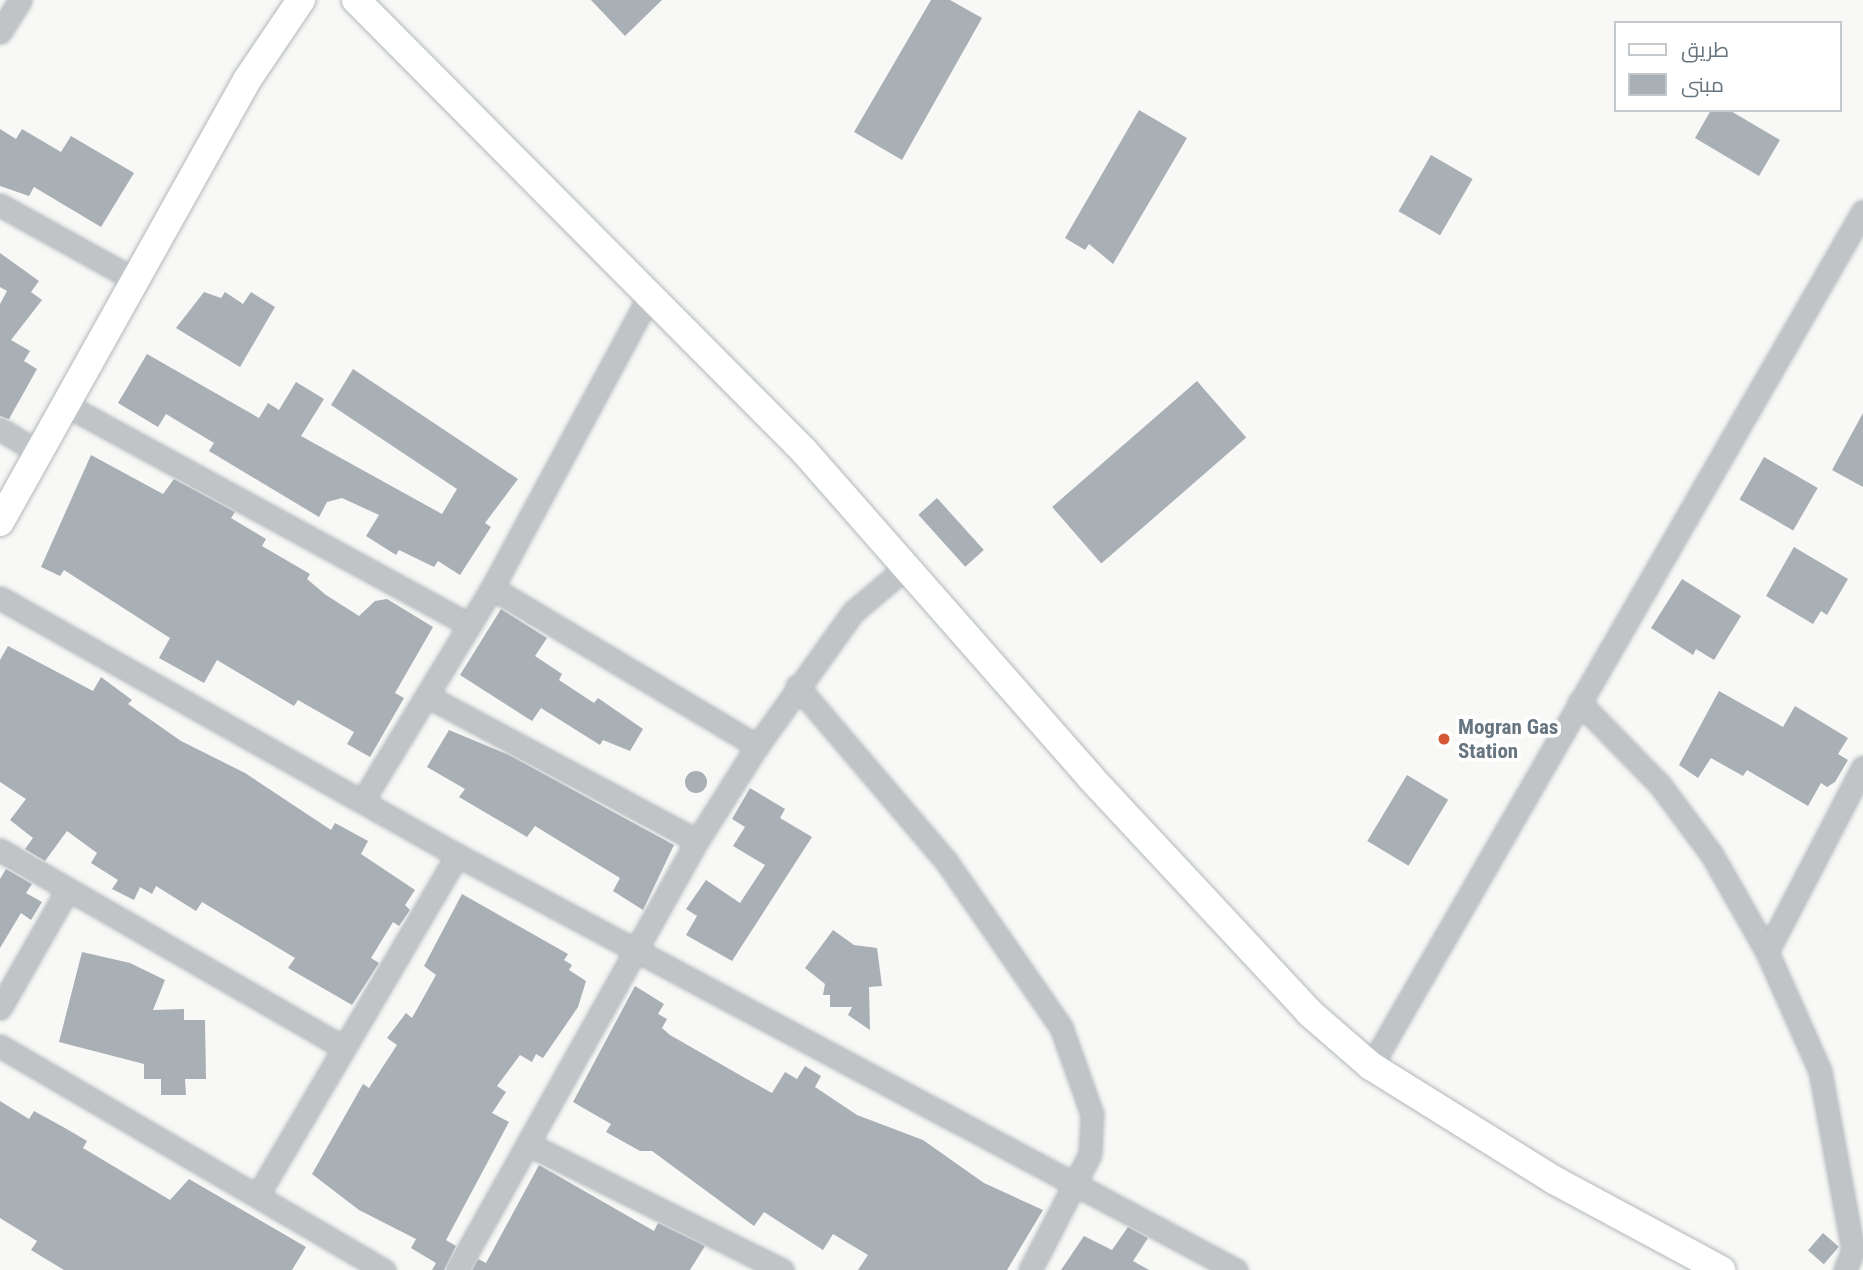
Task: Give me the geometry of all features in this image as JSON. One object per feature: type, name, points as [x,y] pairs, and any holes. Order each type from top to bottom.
[{"type":"street","points":[[0,522],[41,454],[247,80],[301,0]]},
{"type":"street","points":[[356,0],[803,451],[1238,940],[1371,1066],[1554,1180],[1721,1270]]},
{"type":"street","points":[[0,32],[17,1]]},
{"type":"street","points":[[0,205],[137,281]]},
{"type":"street","points":[[1371,1066],[1863,211]]},
{"type":"street","points":[[363,800],[492,588],[649,297]]},
{"type":"street","points":[[66,405],[470,625]]},
{"type":"street","points":[[0,429],[41,454]]},
{"type":"street","points":[[457,1270],[637,953],[697,841],[757,746],[797,686],[853,612],[905,568]]},
{"type":"street","points":[[492,588],[757,746]]},
{"type":"street","points":[[0,598],[637,953],[1236,1270]]},
{"type":"street","points":[[797,686],[946,861],[1061,1027],[1092,1114],[1090,1154],[1077,1187],[1030,1270]]},
{"type":"street","points":[[427,696],[697,841]]},
{"type":"street","points":[[1579,702],[1668,795],[1712,855],[1767,952],[1820,1071],[1853,1250],[1845,1270]]},
{"type":"street","points":[[1767,952],[1863,766]]},
{"type":"street","points":[[0,850],[342,1047]]},
{"type":"street","points":[[259,1193],[342,1047],[457,855]]},
{"type":"street","points":[[0,1008],[68,889]]},
{"type":"street","points":[[0,1046],[259,1193],[384,1270]]},
{"type":"street","points":[[528,1144],[782,1270]]},
{"type":"building","points":[[591,0],[662,0],[625,36]]},
{"type":"building","points":[[931,0],[950,0],[982,18],[902,160],[854,132]]},
{"type":"building","points":[[1139,110],[1187,138],[1113,264],[1089,244],[1085,250],[1065,238]]},
{"type":"building","points":[[1710,112],[1732,112],[1780,140],[1759,176],[1695,138]]},
{"type":"building","points":[[0,129],[16,139],[22,129],[61,152],[71,136],[134,173],[101,227],[34,187],[29,196],[0,186]]},
{"type":"building","points":[[1431,155],[1473,179],[1440,235],[1398,211]]},
{"type":"building","points":[[0,253],[39,281],[31,292],[42,300],[11,340],[30,351],[24,361],[37,369],[9,419],[0,416],[0,304],[7,291],[0,287]]},
{"type":"building","points":[[204,292],[221,298],[225,292],[243,304],[251,292],[275,307],[240,367],[176,328]]},
{"type":"building","points":[[147,354],[259,418],[268,403],[279,410],[296,382],[324,399],[301,436],[442,514],[457,489],[331,405],[353,369],[518,479],[485,523],[491,527],[460,575],[438,561],[434,567],[399,550],[396,555],[366,536],[379,515],[342,498],[327,502],[319,517],[209,451],[214,443],[166,414],[158,427],[118,403]]},
{"type":"building","points":[[1197,381],[1246,438],[1101,564],[1052,507]]},
{"type":"building","points":[[1863,413],[1863,487],[1832,470]]},
{"type":"building","points":[[91,455],[163,494],[174,479],[235,512],[231,518],[266,539],[262,546],[310,574],[307,579],[359,616],[375,601],[387,599],[433,627],[395,693],[404,698],[370,757],[347,744],[354,732],[298,700],[294,706],[217,660],[204,683],[159,658],[170,638],[64,570],[60,576],[41,567]]},
{"type":"building","points":[[1764,457],[1818,488],[1793,530],[1740,499]]},
{"type":"building","points":[[937,498],[984,550],[965,567],[918,515]]},
{"type":"building","points":[[1794,547],[1848,579],[1827,615],[1821,611],[1813,624],[1766,596]]},
{"type":"building","points":[[1682,579],[1741,616],[1714,660],[1696,649],[1693,655],[1651,628]]},
{"type":"building","points":[[501,609],[547,638],[535,656],[562,674],[559,680],[594,703],[598,698],[643,729],[630,751],[603,740],[600,745],[541,708],[532,721],[460,675]]},
{"type":"building","points":[[8,646],[93,691],[101,677],[132,700],[128,704],[181,741],[245,773],[331,830],[335,823],[368,841],[361,854],[415,890],[405,905],[410,910],[399,926],[393,922],[371,958],[379,963],[352,1005],[288,968],[295,958],[202,902],[196,911],[156,886],[152,894],[140,887],[134,900],[112,889],[118,880],[91,863],[97,853],[67,831],[45,861],[25,849],[33,838],[10,820],[26,799],[0,782],[0,660]]},
{"type":"building","points":[[1719,691],[1783,727],[1795,706],[1848,738],[1838,754],[1848,760],[1835,782],[1827,787],[1821,783],[1808,806],[1747,770],[1743,776],[1711,758],[1698,778],[1679,765]]},
{"type":"building","points":[[449,730],[509,755],[674,845],[643,910],[613,891],[620,878],[535,826],[527,837],[459,797],[465,789],[427,767]]},
{"type":"building","points":[[696,771],[704,774],[707,782],[704,790],[696,793],[688,790],[685,782],[688,774]]},
{"type":"building","points":[[1407,775],[1448,800],[1408,866],[1367,841]]},
{"type":"building","points":[[750,788],[785,809],[780,818],[812,837],[732,961],[686,935],[697,916],[686,909],[706,880],[740,903],[765,865],[733,846],[745,827],[732,819]]},
{"type":"building","points":[[6,869],[32,884],[26,893],[42,902],[31,920],[21,913],[0,948],[0,879]]},
{"type":"building","points":[[462,894],[568,954],[564,960],[572,965],[569,970],[586,981],[578,1007],[543,1058],[536,1054],[532,1062],[520,1055],[497,1086],[506,1092],[492,1113],[509,1122],[446,1240],[456,1246],[444,1270],[432,1270],[436,1263],[411,1248],[416,1239],[359,1210],[312,1174],[363,1084],[369,1088],[397,1045],[387,1038],[406,1013],[412,1018],[436,975],[424,966]]},
{"type":"building","points":[[833,930],[854,945],[877,948],[882,986],[869,987],[870,1030],[848,1015],[852,1007],[830,1007],[830,995],[823,995],[825,984],[805,968]]},
{"type":"building","points":[[82,952],[130,963],[165,980],[153,1010],[184,1009],[184,1020],[205,1020],[206,1079],[185,1079],[186,1095],[161,1095],[161,1079],[144,1079],[144,1064],[59,1042]]},
{"type":"building","points":[[635,986],[664,1004],[658,1014],[667,1019],[662,1028],[670,1035],[772,1093],[785,1072],[797,1079],[805,1066],[821,1076],[815,1087],[857,1115],[923,1140],[984,1183],[1043,1210],[1007,1270],[858,1270],[868,1255],[833,1234],[823,1250],[764,1212],[754,1226],[652,1151],[640,1151],[606,1132],[611,1124],[573,1102]]},
{"type":"building","points":[[0,1101],[29,1119],[34,1111],[65,1128],[87,1141],[83,1148],[170,1200],[189,1179],[306,1247],[292,1270],[64,1270],[31,1250],[37,1241],[0,1218]]},
{"type":"building","points":[[539,1165],[654,1231],[658,1223],[705,1246],[690,1270],[472,1270],[478,1259],[486,1263]]},
{"type":"building","points":[[1128,1227],[1148,1238],[1133,1261],[1149,1270],[1061,1270],[1084,1236],[1112,1250]]},
{"type":"building","points":[[1823,1233],[1839,1247],[1824,1264],[1808,1250]]},
{"type":"place","name":"Mogran Gas Station","points":[[1444,739]]}]
